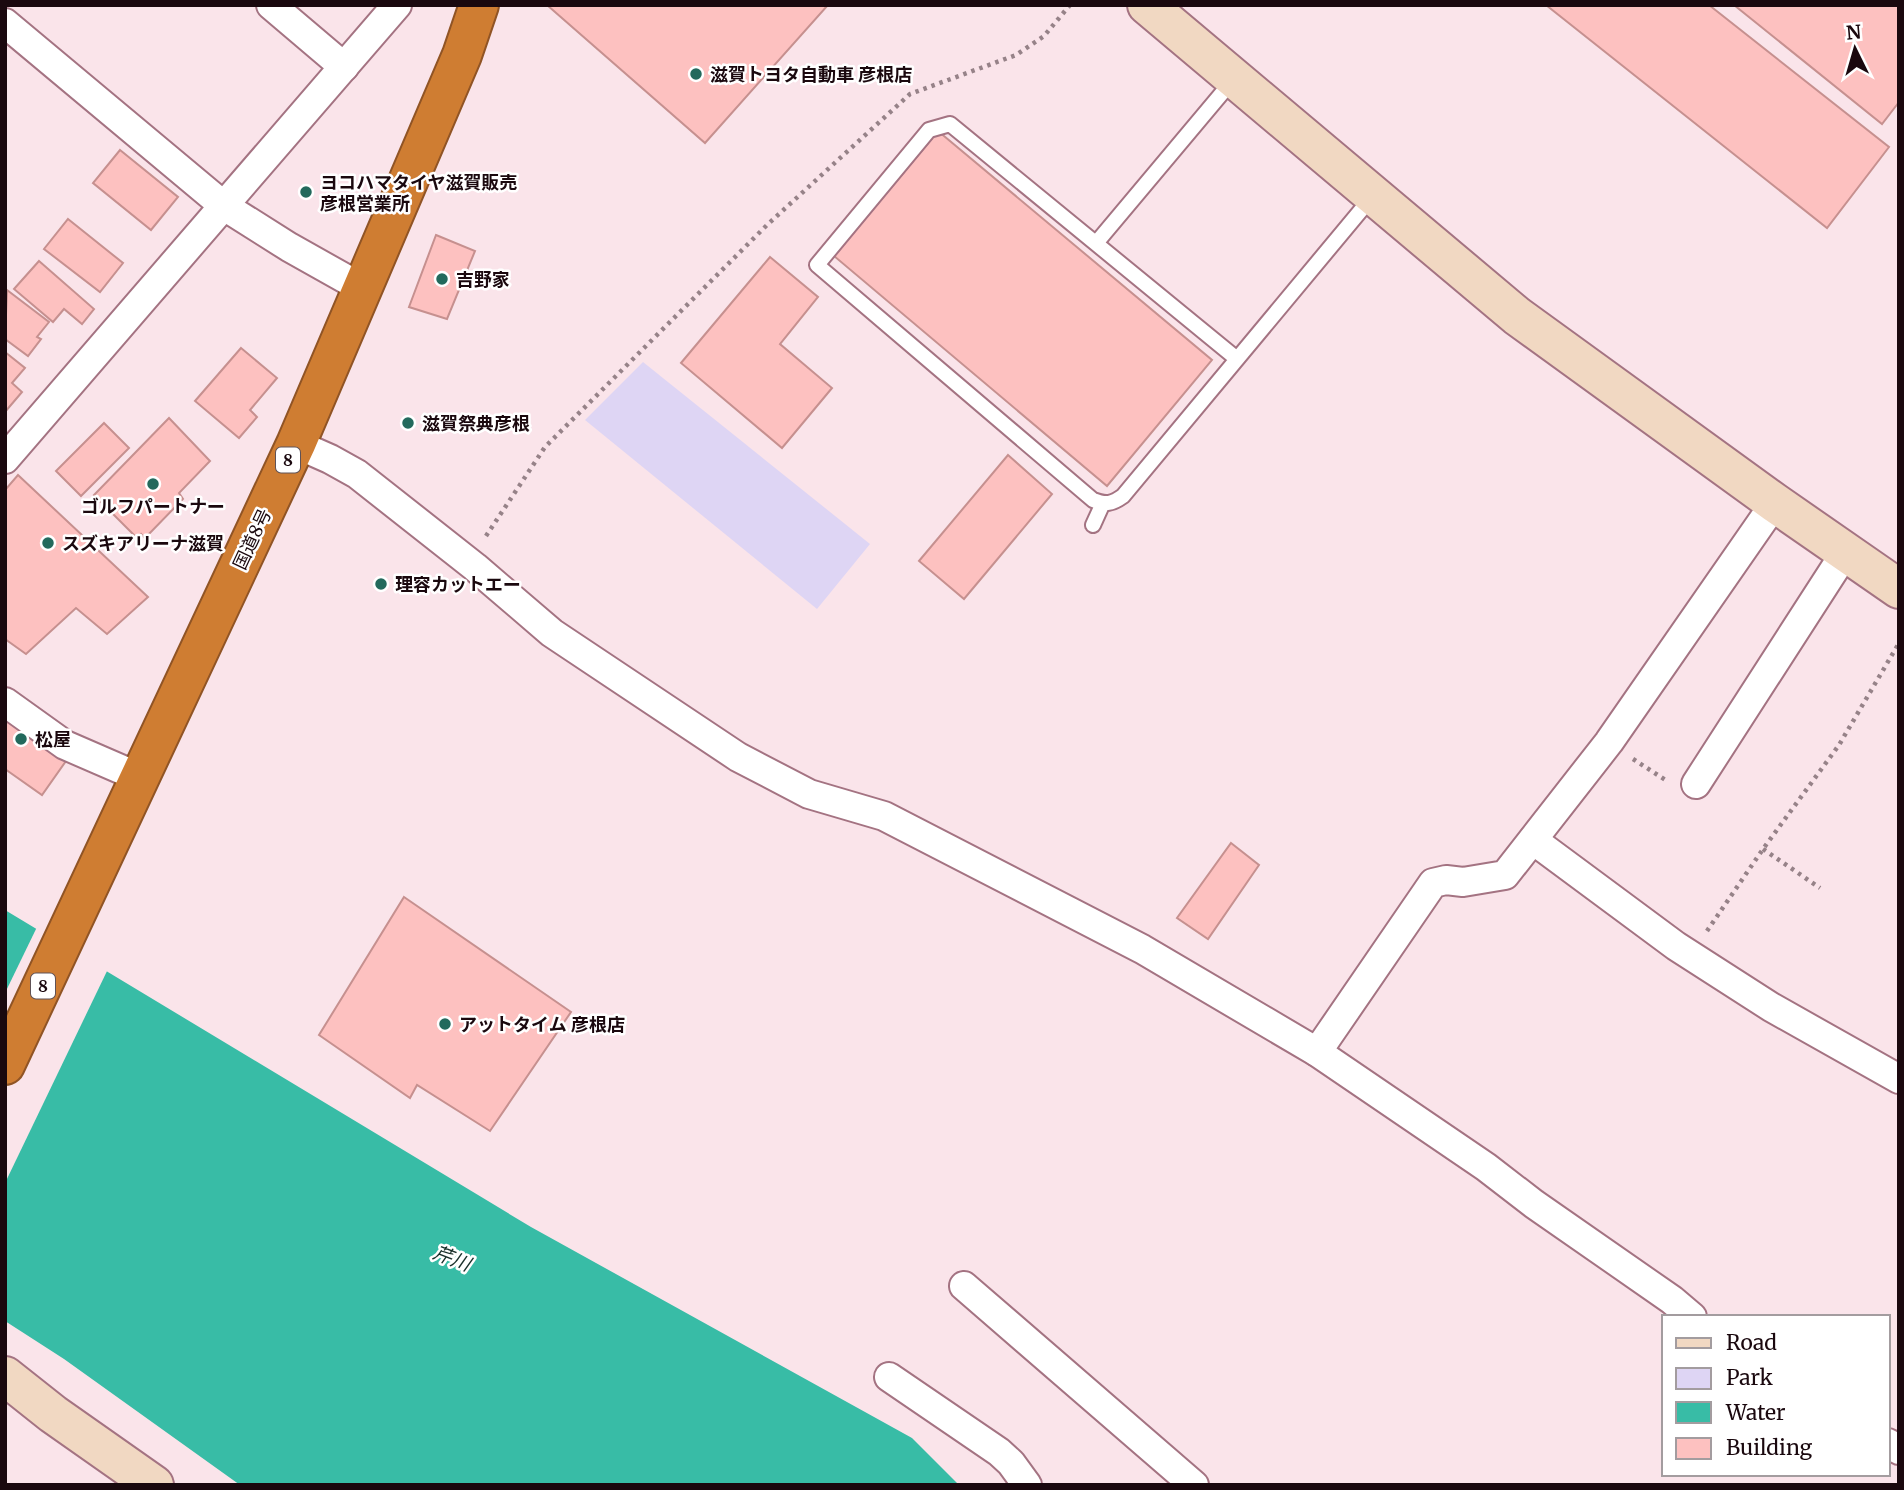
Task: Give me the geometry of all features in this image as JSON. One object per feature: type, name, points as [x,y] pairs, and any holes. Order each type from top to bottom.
[{"type":"highway","name":"国道8号","points":[[5,1065],[296,444],[462,55],[479,5]]},
{"type":"street","points":[[271,5],[344,67]]},
{"type":"street","points":[[5,459],[397,5]]},
{"type":"street","points":[[1147,5],[1517,316],[1775,503],[1899,589]]},
{"type":"street","points":[[5,23],[224,206],[362,288]]},
{"type":"street","points":[[296,444],[330,458],[357,474],[475,567],[552,633],[738,757],[809,794],[884,816],[1146,943],[1317,1052],[1486,1167],[1690,1315]]},
{"type":"street","points":[[1317,1052],[1433,883],[1447,880],[1463,882],[1505,875],[1609,742],[1775,503]]},
{"type":"street","points":[[1696,784],[1845,553]]},
{"type":"street","points":[[5,702],[65,745],[141,778]]},
{"type":"street","points":[[1533,840],[1676,946],[1771,1007],[1899,1079]]},
{"type":"street","points":[[964,1286],[1191,1484]]},
{"type":"street","points":[[5,1376],[53,1414],[154,1485]]},
{"type":"street","points":[[888,1377],[999,1452],[1027,1485]]},
{"type":"lane","points":[[1097,242],[1234,79]]},
{"type":"lane","points":[[1237,359],[950,124],[929,130],[817,265],[1093,500],[1114,503],[1123,496],[1237,359],[1373,195]]},
{"type":"lane","points":[[1093,525],[1102,503]]},
{"type":"path","points":[[475,567],[487,532],[545,447],[767,225],[910,94],[1016,55],[1044,36],[1070,5]]},
{"type":"path","points":[[1691,954],[1839,745],[1899,643]]},
{"type":"path","points":[[1609,742],[1678,789],[1696,784]]},
{"type":"path","points":[[1763,849],[1820,888]]},
{"type":"green space","points":[[643,362],[870,544],[817,609],[585,420]]},
{"type":"water","name":"芹川","points":[[5,910],[531,1227],[912,1438],[959,1485],[240,1485],[64,1359],[5,1321]]},
{"type":"pier","points":[[37,927],[108,969],[5,1183],[5,993]]},
{"type":"building","name":"滋賀トヨタ自動車 彦根店","points":[[547,5],[828,5],[705,143]]},
{"type":"building","points":[[1546,5],[1709,5],[1889,147],[1827,228]]},
{"type":"building","points":[[1734,5],[1899,5],[1899,102],[1882,124]]},
{"type":"building","points":[[938,131],[1212,360],[1107,486],[834,256]]},
{"type":"building","points":[[120,150],[178,197],[151,230],[93,183]]},
{"type":"building","points":[[68,219],[123,263],[100,292],[44,249]]},
{"type":"building","name":"吉野家","points":[[436,235],[475,251],[447,319],[409,307]]},
{"type":"building","points":[[770,257],[818,297],[780,344],[832,388],[782,448],[681,363]]},
{"type":"building","points":[[39,261],[94,309],[82,324],[64,309],[53,322],[14,289]]},
{"type":"building","points":[[7,290],[49,322],[37,337],[41,339],[28,356],[5,339]]},
{"type":"building","points":[[241,348],[277,378],[250,410],[257,417],[239,438],[195,401]]},
{"type":"building","points":[[5,352],[25,368],[12,383],[22,392],[5,412]]},
{"type":"building","points":[[169,418],[210,461],[179,493],[183,499],[145,538],[141,534],[137,538],[94,495]]},
{"type":"building","points":[[104,423],[129,448],[81,496],[56,471]]},
{"type":"building","points":[[1008,455],[1052,494],[964,599],[919,561]]},
{"type":"building","name":"スズキアリーナ滋賀","points":[[18,475],[148,597],[107,634],[76,608],[26,654],[5,639],[5,490]]},
{"type":"building","name":"松屋","points":[[5,718],[66,761],[42,795],[5,769]]},
{"type":"building","points":[[1231,843],[1259,865],[1208,939],[1177,918]]},
{"type":"building","name":"アットタイム 彦根店","points":[[404,897],[571,1012],[490,1131],[417,1085],[410,1098],[319,1035]]},
{"type":"place","name":"滋賀トヨタ自動車 彦根店","points":[[696,74]]},
{"type":"place","name":"ヨコハマタイヤ滋賀販売 彦根営業所","points":[[306,192]]},
{"type":"place","name":"吉野家","points":[[442,279]]},
{"type":"place","name":"滋賀祭典彦根","points":[[408,423]]},
{"type":"place","name":"ゴルフパートナー","points":[[153,484]]},
{"type":"place","name":"スズキアリーナ滋賀","points":[[48,543]]},
{"type":"place","name":"理容カットエー","points":[[381,584]]},
{"type":"place","name":"松屋","points":[[21,739]]},
{"type":"place","name":"アットタイム 彦根店","points":[[445,1024]]}]
